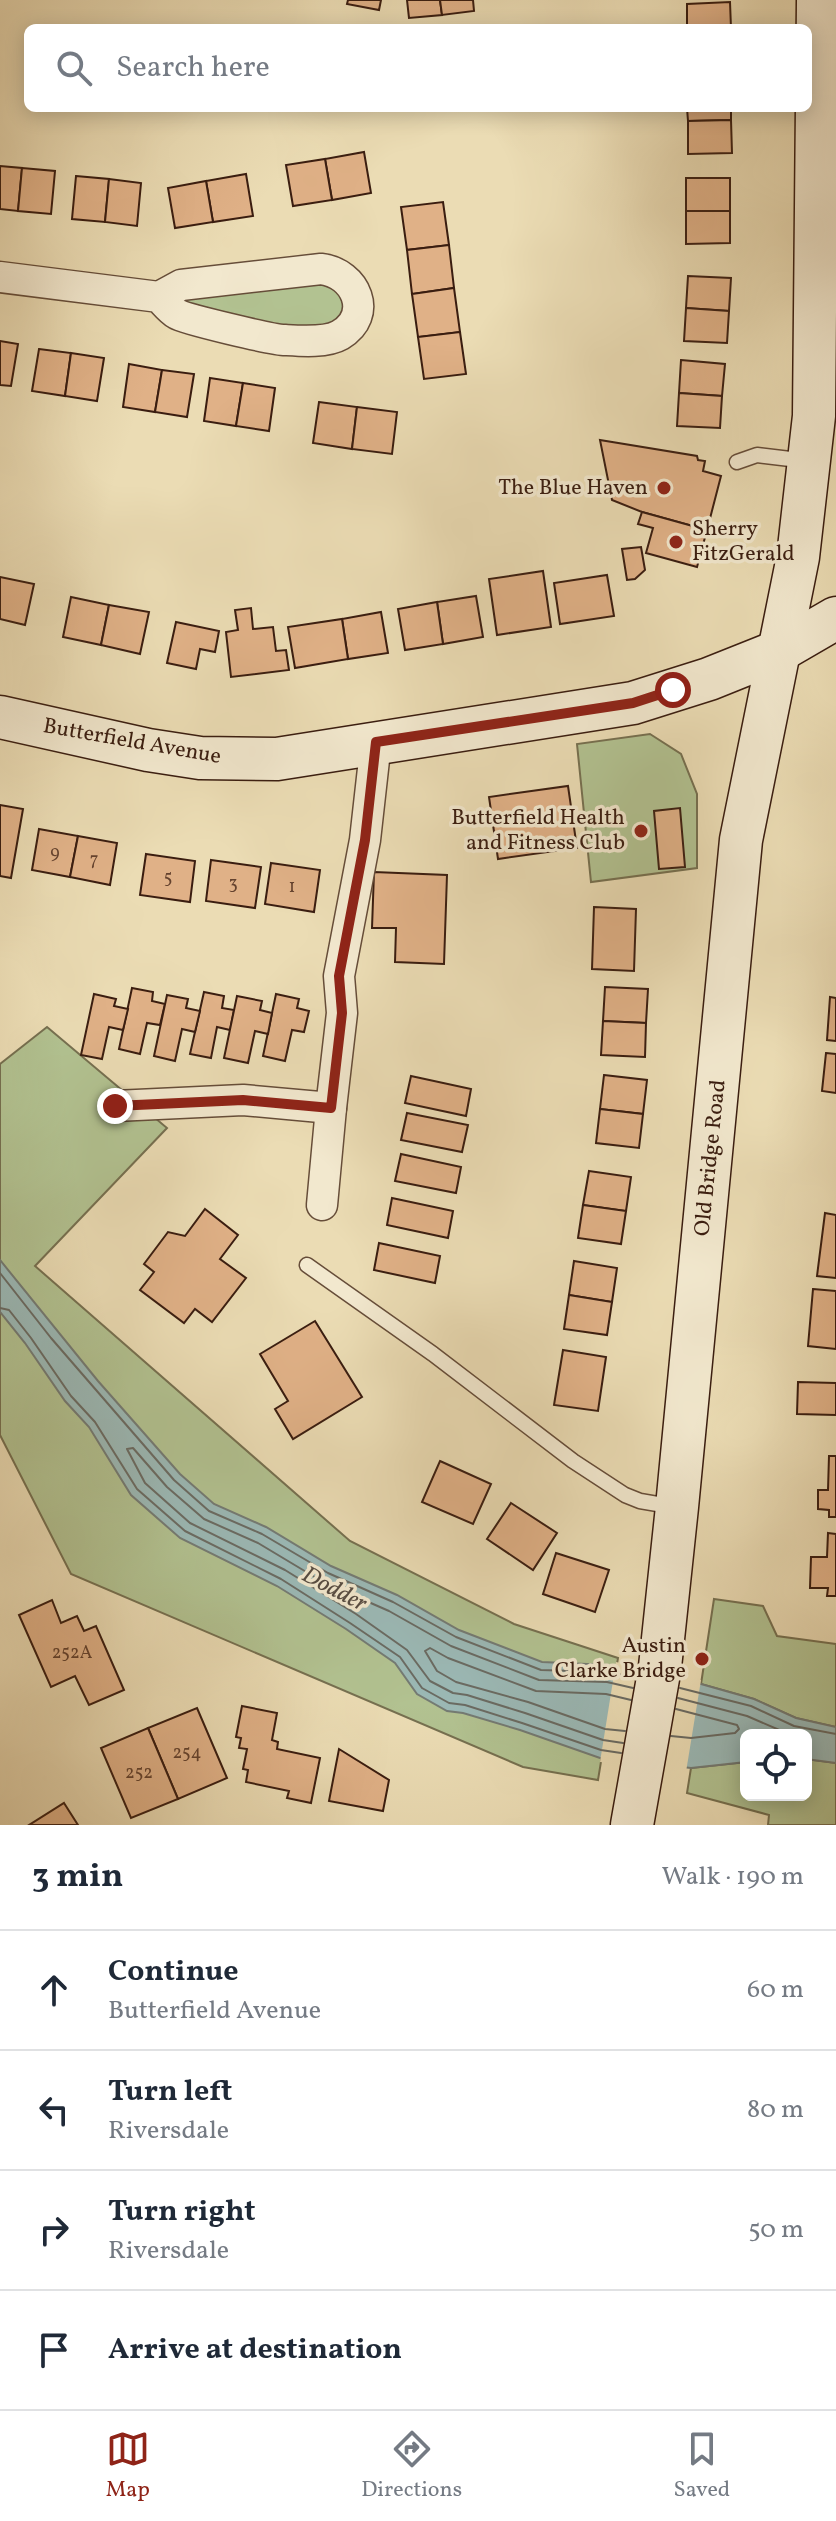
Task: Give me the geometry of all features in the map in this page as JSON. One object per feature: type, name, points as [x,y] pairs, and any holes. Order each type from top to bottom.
[{"type":"main road","name":"Old Bridge Road","points":[[640,1820],[677,1507],[738,862],[820,441],[818,0]]},
{"type":"main road","name":"Butterfield Avenue","points":[[0,717],[148,750],[224,760],[277,759],[633,703],[709,679],[779,651],[836,618]]},
{"type":"street","points":[[0,277],[159,297],[181,285],[321,269],[346,278],[358,302],[354,320],[339,335],[328,339],[283,340],[178,315],[159,297]]},
{"type":"street","points":[[322,1205],[342,1013],[339,976],[365,840],[376,742]]},
{"type":"street","points":[[115,1106],[243,1100],[331,1108]]},
{"type":"lane","points":[[737,462],[820,441]]},
{"type":"lane","points":[[307,1265],[433,1354],[573,1461],[625,1495],[640,1501],[677,1507]]},
{"type":"green space","points":[[333,280],[352,303],[328,339],[148,300]]},
{"type":"green space","name":"Butterfield Health and Fitness Club","points":[[650,734],[681,754],[697,794],[697,868],[591,882],[577,744]]},
{"type":"green space","points":[[47,1027],[167,1128],[35,1266],[350,1541],[514,1624],[618,1658],[598,1780],[523,1767],[71,1574],[0,1435],[0,1064]]},
{"type":"green space","points":[[714,1599],[763,1606],[777,1636],[836,1644],[836,1727],[796,1718],[754,1699],[701,1684]]},
{"type":"green space","points":[[812,1760],[836,1763],[836,1825],[768,1825],[769,1815],[687,1793],[691,1768],[740,1763],[740,1801],[812,1801]]},
{"type":"water","name":"Dodder","points":[[0,1260],[98,1381],[180,1474],[214,1504],[266,1527],[331,1566],[397,1595],[459,1630],[542,1662],[609,1665],[701,1684],[754,1699],[796,1718],[836,1727],[836,1763],[812,1760],[812,1729],[740,1729],[740,1763],[691,1768],[600,1758],[520,1730],[447,1711],[417,1694],[395,1663],[346,1629],[277,1586],[180,1538],[131,1495],[89,1427],[65,1401],[0,1312]]},
{"type":"pier","points":[[616,1662],[701,1680],[686,1772],[600,1762]]},
{"type":"building","points":[[348,0],[381,0],[379,10],[347,4]]},
{"type":"building","points":[[407,0],[440,0],[442,15],[409,18]]},
{"type":"building","points":[[440,0],[473,0],[474,11],[442,15]]},
{"type":"building","points":[[730,2],[731,24],[687,24],[687,4]]},
{"type":"building","points":[[687,112],[731,112],[731,120],[688,121]]},
{"type":"building","points":[[731,120],[732,153],[688,154],[688,121]]},
{"type":"building","points":[[364,152],[371,193],[332,200],[325,159]]},
{"type":"building","points":[[325,159],[332,200],[293,206],[286,165]]},
{"type":"building","points":[[0,166],[22,168],[18,211],[0,209]]},
{"type":"building","points":[[22,168],[55,171],[51,214],[18,211]]},
{"type":"building","points":[[246,174],[253,216],[213,222],[206,181]]},
{"type":"building","points":[[76,176],[109,179],[105,222],[72,219]]},
{"type":"building","points":[[686,178],[730,178],[730,211],[686,211]]},
{"type":"building","points":[[109,179],[141,183],[137,226],[105,222]]},
{"type":"building","points":[[206,181],[213,222],[175,228],[168,188]]},
{"type":"building","points":[[443,202],[449,245],[407,250],[401,207]]},
{"type":"building","points":[[686,211],[730,211],[730,243],[686,244]]},
{"type":"building","points":[[449,245],[454,288],[412,294],[407,250]]},
{"type":"building","points":[[688,276],[731,278],[729,311],[686,308]]},
{"type":"building","points":[[454,288],[460,332],[418,337],[412,294]]},
{"type":"building","points":[[686,308],[729,311],[727,343],[684,341]]},
{"type":"building","points":[[460,332],[466,374],[424,379],[418,337]]},
{"type":"building","points":[[0,341],[18,344],[11,386],[0,385]]},
{"type":"building","points":[[39,349],[71,353],[65,396],[32,391]]},
{"type":"building","points":[[71,353],[104,358],[97,401],[65,396]]},
{"type":"building","points":[[681,360],[725,364],[722,396],[679,393]]},
{"type":"building","points":[[129,364],[162,370],[155,412],[123,407]]},
{"type":"building","points":[[162,370],[194,374],[187,417],[155,412]]},
{"type":"building","points":[[210,378],[243,383],[236,426],[204,421]]},
{"type":"building","points":[[243,383],[275,388],[269,431],[236,426]]},
{"type":"building","points":[[679,393],[722,396],[720,428],[677,426]]},
{"type":"building","points":[[319,402],[357,407],[352,449],[313,443]]},
{"type":"building","points":[[357,407],[397,412],[392,454],[352,449]]},
{"type":"building","name":"The Blue Haven","points":[[600,440],[697,456],[698,460],[705,461],[703,471],[721,476],[707,530],[642,512],[612,500]]},
{"type":"building","name":"Sherry FitzGerald","points":[[642,512],[707,530],[697,567],[646,553],[653,528],[638,524]]},
{"type":"building","points":[[641,547],[645,570],[635,579],[627,580],[622,549]]},
{"type":"building","points":[[543,571],[551,627],[497,635],[489,579]]},
{"type":"building","points":[[607,575],[614,616],[560,624],[554,583]]},
{"type":"building","points":[[0,577],[34,584],[25,625],[0,619]]},
{"type":"building","points":[[476,596],[483,637],[443,644],[437,602]]},
{"type":"building","points":[[71,597],[109,605],[101,645],[63,637]]},
{"type":"building","points":[[437,602],[443,644],[405,650],[398,609]]},
{"type":"building","points":[[109,605],[149,612],[140,654],[101,645]]},
{"type":"building","points":[[251,608],[253,629],[273,627],[276,651],[286,650],[289,670],[231,677],[226,632],[238,630],[235,610]]},
{"type":"building","points":[[381,612],[388,653],[348,659],[342,619]]},
{"type":"building","points":[[342,619],[348,659],[295,668],[288,627]]},
{"type":"building","points":[[176,622],[219,631],[215,652],[200,649],[196,669],[167,663]]},
{"type":"building","points":[[568,786],[577,848],[498,859],[489,797]]},
{"type":"building","points":[[0,805],[23,809],[11,878],[0,876]]},
{"type":"building","points":[[680,808],[685,867],[659,869],[654,811]]},
{"type":"building","points":[[39,829],[78,836],[70,877],[32,870]]},
{"type":"building","points":[[78,836],[117,843],[110,885],[70,877]]},
{"type":"building","points":[[146,854],[195,861],[190,902],[140,895]]},
{"type":"building","points":[[211,860],[261,867],[255,908],[206,901]]},
{"type":"building","points":[[271,863],[320,870],[314,912],[265,904]]},
{"type":"building","points":[[374,872],[447,875],[444,964],[395,962],[396,928],[372,928]]},
{"type":"building","points":[[594,907],[636,909],[634,971],[592,969]]},
{"type":"building","points":[[605,987],[648,989],[646,1023],[603,1021]]},
{"type":"building","points":[[132,988],[153,992],[152,1001],[165,1004],[160,1025],[147,1023],[140,1054],[119,1049]]},
{"type":"building","points":[[204,992],[224,996],[222,1008],[234,1010],[230,1030],[217,1027],[211,1058],[190,1054]]},
{"type":"building","points":[[94,994],[116,999],[114,1006],[128,1009],[123,1030],[109,1027],[102,1059],[81,1055]]},
{"type":"building","points":[[276,994],[299,999],[297,1008],[309,1011],[304,1032],[292,1030],[285,1061],[263,1056]]},
{"type":"building","points":[[167,995],[188,999],[186,1008],[200,1011],[195,1032],[182,1029],[175,1061],[154,1056]]},
{"type":"building","points":[[237,996],[262,1001],[260,1010],[272,1013],[268,1034],[255,1031],[248,1063],[224,1058]]},
{"type":"building","points":[[830,997],[836,998],[836,1041],[827,1040]]},
{"type":"building","points":[[603,1021],[646,1023],[645,1057],[601,1055]]},
{"type":"building","points":[[826,1053],[836,1054],[836,1093],[822,1091]]},
{"type":"building","points":[[604,1075],[647,1080],[643,1114],[600,1109]]},
{"type":"building","points":[[411,1076],[471,1089],[466,1116],[405,1103]]},
{"type":"building","points":[[600,1109],[643,1114],[639,1148],[596,1143]]},
{"type":"building","points":[[407,1113],[468,1125],[462,1152],[401,1140]]},
{"type":"building","points":[[401,1154],[461,1167],[456,1193],[395,1181]]},
{"type":"building","points":[[589,1171],[631,1177],[626,1211],[583,1205]]},
{"type":"building","points":[[392,1198],[453,1211],[448,1238],[387,1225]]},
{"type":"building","points":[[583,1205],[626,1211],[621,1244],[578,1238]]},
{"type":"building","points":[[205,1209],[238,1235],[220,1259],[246,1278],[212,1322],[195,1309],[184,1323],[140,1290],[154,1272],[144,1264],[168,1232],[185,1236]]},
{"type":"building","points":[[825,1213],[836,1215],[836,1278],[817,1276]]},
{"type":"building","points":[[379,1243],[440,1256],[435,1283],[374,1270]]},
{"type":"building","points":[[574,1261],[617,1268],[612,1302],[569,1295]]},
{"type":"building","points":[[813,1289],[836,1291],[836,1349],[808,1346]]},
{"type":"building","points":[[569,1295],[612,1302],[607,1335],[564,1329]]},
{"type":"building","points":[[315,1321],[362,1397],[293,1439],[275,1409],[288,1401],[260,1354]]},
{"type":"building","points":[[563,1350],[606,1357],[598,1411],[554,1405]]},
{"type":"building","points":[[798,1382],[836,1383],[836,1415],[797,1414]]},
{"type":"building","points":[[829,1456],[836,1456],[836,1517],[829,1517],[829,1510],[818,1509],[818,1490],[828,1490]]},
{"type":"building","points":[[440,1461],[491,1484],[473,1524],[422,1502]]},
{"type":"building","points":[[511,1503],[557,1533],[533,1570],[487,1539]]},
{"type":"building","points":[[828,1533],[836,1534],[836,1596],[827,1596],[828,1588],[810,1588],[811,1557],[827,1557]]},
{"type":"building","points":[[556,1553],[609,1570],[595,1612],[543,1594]]},
{"type":"building","points":[[52,1600],[61,1623],[77,1616],[84,1631],[96,1626],[124,1690],[89,1705],[75,1676],[51,1687],[19,1615]]},
{"type":"building","points":[[242,1706],[277,1713],[272,1740],[278,1742],[277,1749],[320,1758],[311,1803],[287,1798],[289,1791],[246,1782],[248,1770],[243,1769],[247,1749],[239,1748],[241,1738],[236,1737]]},
{"type":"building","points":[[197,1708],[227,1778],[178,1799],[148,1728]]},
{"type":"building","points":[[148,1728],[178,1799],[131,1818],[101,1748]]},
{"type":"building","points":[[339,1749],[389,1780],[383,1811],[329,1801]]},
{"type":"building","points":[[64,1803],[78,1825],[29,1825]]},
{"type":"place","name":"The Blue Haven","points":[[664,488]]},
{"type":"place","name":"Sherry FitzGerald","points":[[676,542]]},
{"type":"place","name":"Butterfield Health and Fitness Club","points":[[641,831]]},
{"type":"place","name":"Austin Clarke Bridge","points":[[702,1659]]},
{"type":"route","points":[[115,1106],[243,1100],[331,1108],[342,1013],[339,976],[365,840],[376,742],[633,703],[673,690]]}]
